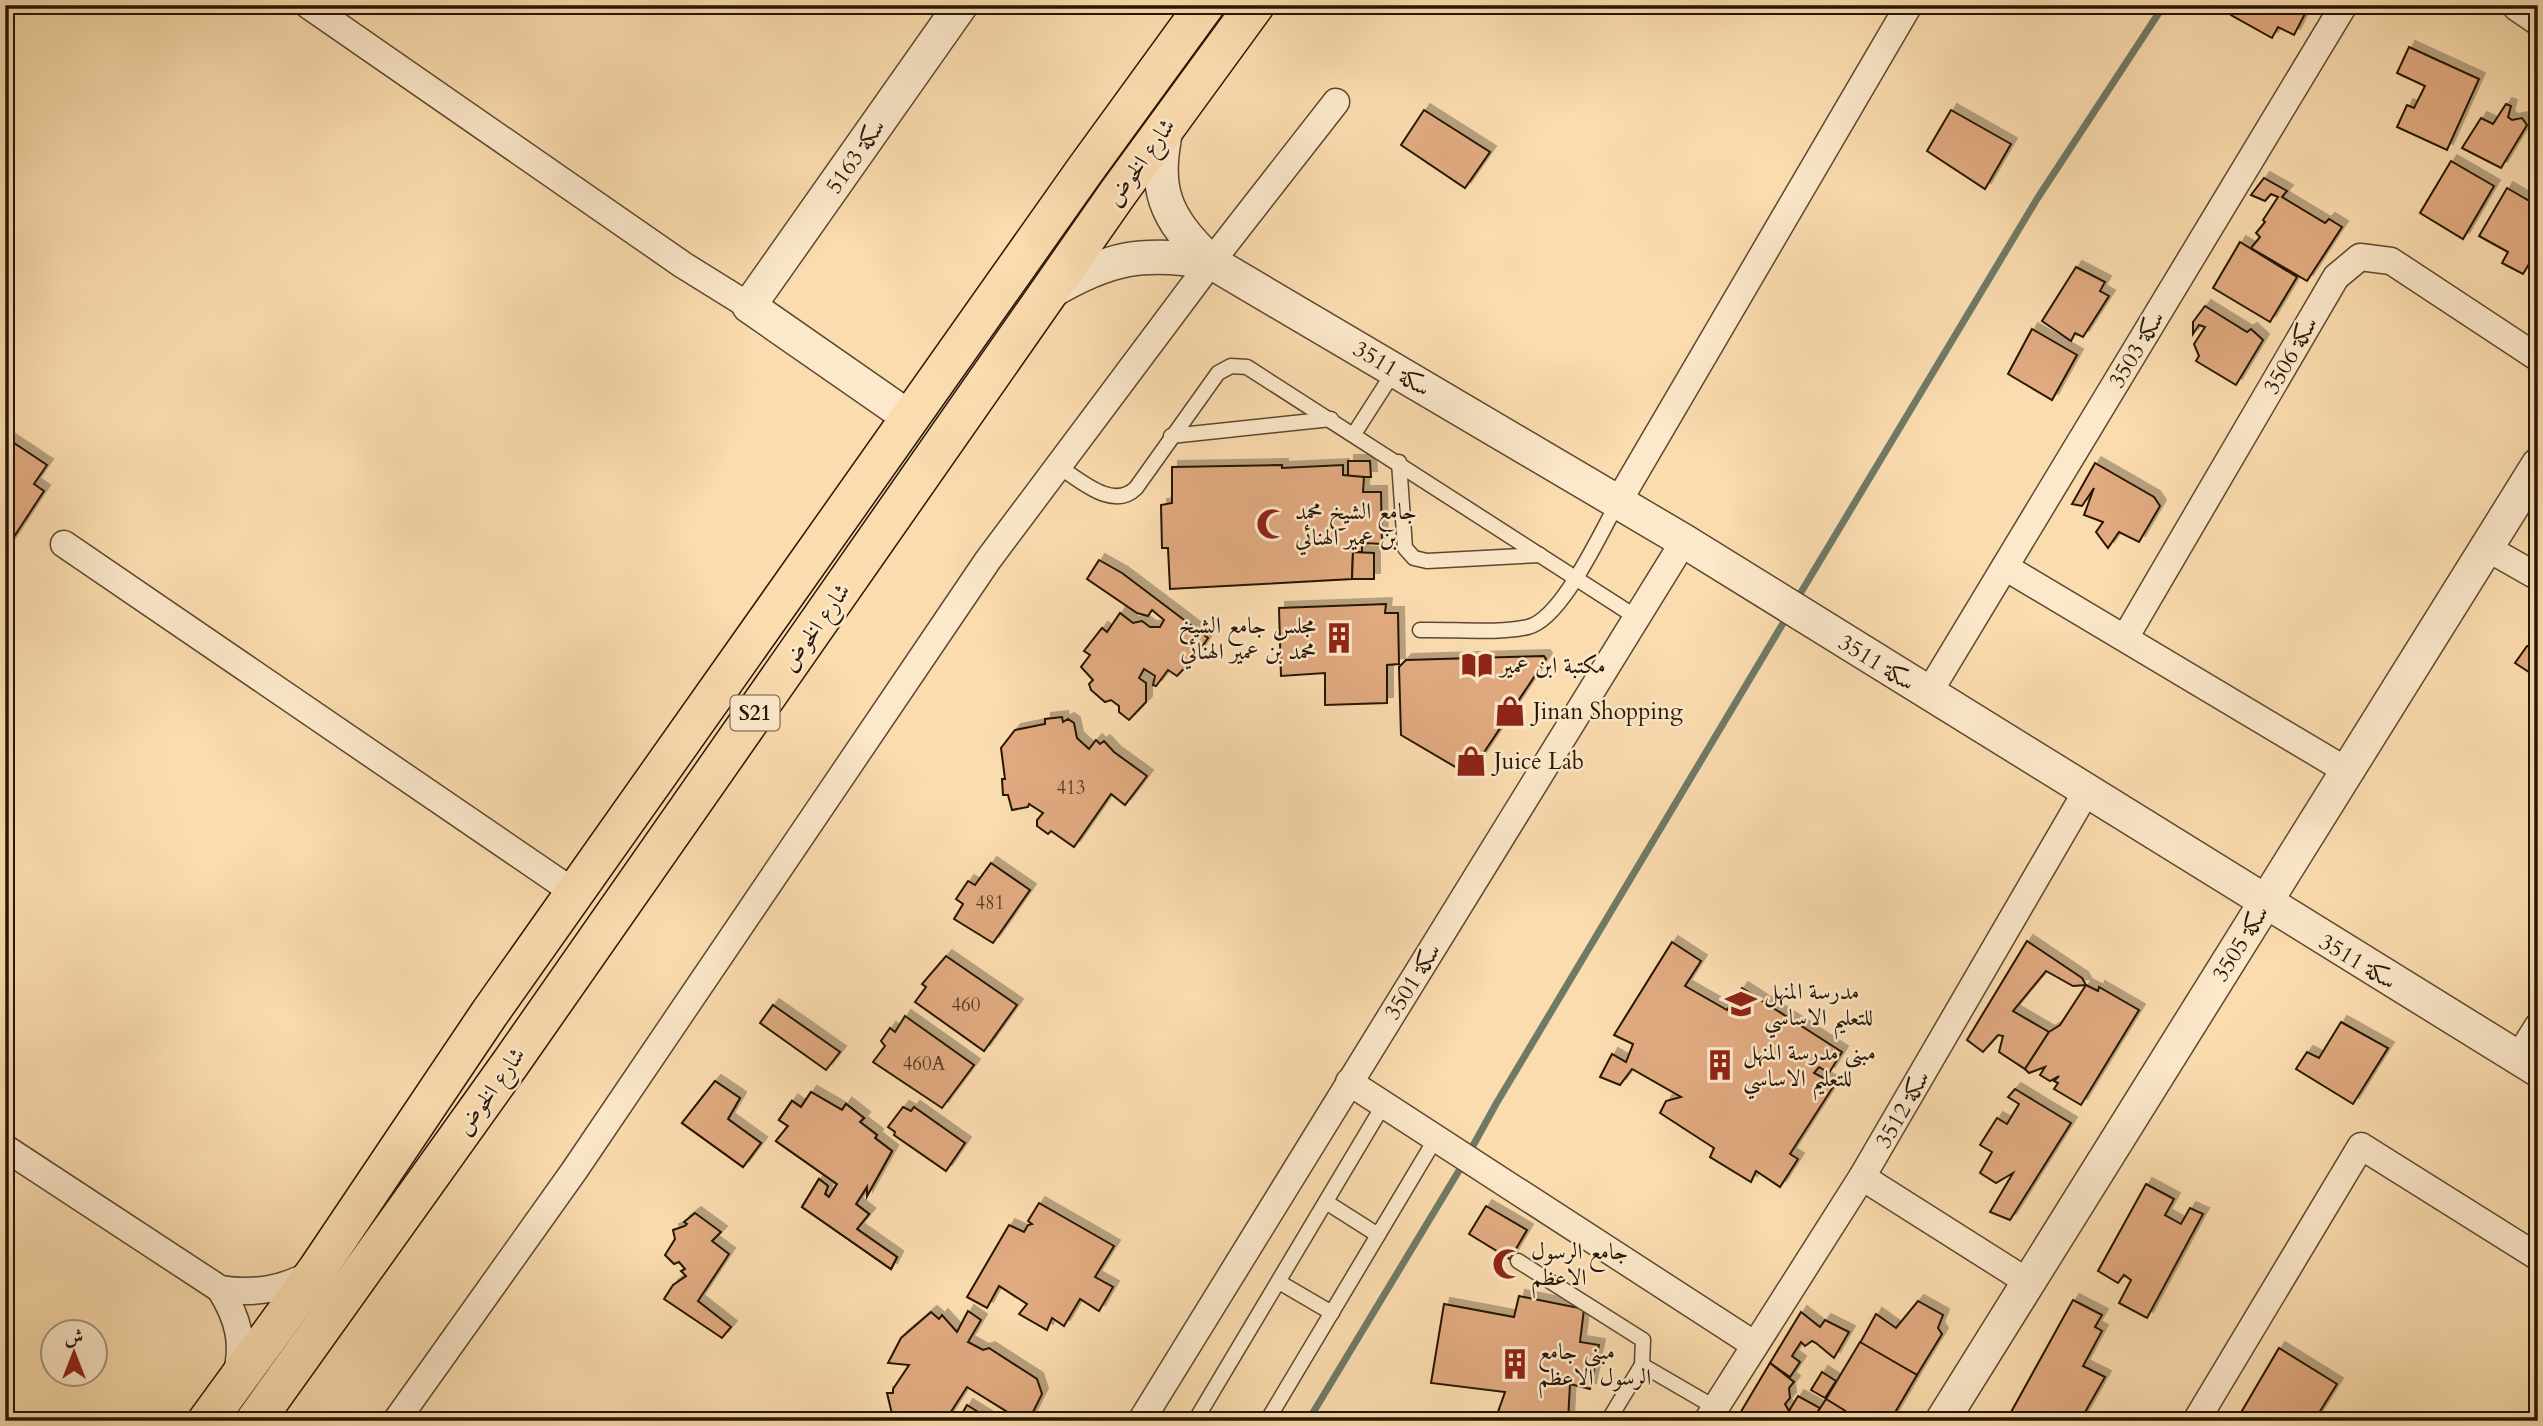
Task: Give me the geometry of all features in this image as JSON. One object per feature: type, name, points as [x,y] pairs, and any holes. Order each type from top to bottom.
[{"type":"main road","name":"شارع الخوض","points":[[207,1421],[317,1270],[575,893],[1205,5]]},
{"type":"main road","name":"شارع الخوض","points":[[255,1421],[510,1064],[1167,123],[1255,5]]},
{"type":"street","points":[[309,5],[683,265],[750,306],[910,418]]},
{"type":"street","name":"سكة 5163","points":[[750,306],[961,5]]},
{"type":"street","points":[[1618,502],[1909,5]]},
{"type":"street","name":"سكة 3503","points":[[1928,694],[2344,5]]},
{"type":"street","points":[[2519,5],[2538,18]]},
{"type":"street","points":[[396,1421],[574,1171],[988,560],[1211,262],[1336,102]]},
{"type":"street","points":[[1167,123],[1159,161],[1164,200],[1182,235],[1211,262]]},
{"type":"street","points":[[1050,292],[1086,271],[1127,258],[1169,255],[1211,262]]},
{"type":"street","name":"سكة 3506","points":[[2125,638],[2336,277],[2360,257],[2391,261],[2538,358]]},
{"type":"street","name":"سكة 3511","points":[[1211,262],[1684,541],[2264,903],[2528,1064]]},
{"type":"street","name":"سكة 3505","points":[[1941,1421],[2538,465]]},
{"type":"street","name":"سكة 3501","points":[[1141,1421],[1684,541]]},
{"type":"street","points":[[64,544],[575,893]]},
{"type":"street","points":[[2487,548],[2538,578]]},
{"type":"street","points":[[2005,566],[2347,771]]},
{"type":"street","name":"سكة 3512","points":[[1711,1414],[1862,1177],[2086,792]]},
{"type":"street","points":[[2528,1064],[2538,1026]]},
{"type":"street","points":[[1349,1082],[1755,1345]]},
{"type":"street","points":[[2196,1421],[2361,1146],[2538,1257]]},
{"type":"street","points":[[5,1148],[220,1289],[245,1293],[270,1290],[295,1283],[317,1270]]},
{"type":"street","points":[[1862,1177],[2028,1282]]},
{"type":"street","points":[[220,1289],[233,1310],[240,1333],[241,1358],[235,1381]]},
{"type":"lane","points":[[1058,466],[1111,497],[1125,496],[1136,488],[1218,373],[1231,366],[1247,367],[1399,462],[1636,617]]},
{"type":"lane","points":[[1354,434],[1395,369]]},
{"type":"lane","points":[[1171,436],[1331,419]]},
{"type":"lane","points":[[1399,462],[1405,548],[1414,558],[1426,561],[1540,555]]},
{"type":"lane","points":[[1420,630],[1529,627],[1548,615],[1575,577],[1618,502]]},
{"type":"lane","points":[[1195,1421],[1384,1104]]},
{"type":"lane","points":[[1268,1421],[1436,1138]]},
{"type":"lane","points":[[1326,1202],[1378,1234]]},
{"type":"lane","points":[[1518,1261],[1643,1340],[1642,1365],[1608,1421]]},
{"type":"lane","points":[[1279,1282],[1332,1314]]},
{"type":"lane","points":[[1642,1365],[1711,1414]]},
{"type":"building","points":[[2236,5],[2309,6],[2294,35],[2278,27],[2272,38],[2231,15]]},
{"type":"building","points":[[2409,47],[2479,79],[2447,150],[2397,127],[2407,105],[2414,108],[2425,86],[2397,73]]},
{"type":"building","points":[[2506,104],[2511,106],[2508,117],[2512,120],[2522,118],[2527,125],[2501,168],[2462,148],[2481,118],[2493,124]]},
{"type":"building","points":[[1424,110],[1490,152],[1465,188],[1401,145]]},
{"type":"building","points":[[1951,110],[2011,144],[1985,189],[1927,151]]},
{"type":"building","points":[[2451,161],[2494,186],[2463,239],[2420,213]]},
{"type":"building","points":[[2264,178],[2287,191],[2282,197],[2325,223],[2329,219],[2342,227],[2307,281],[2251,248],[2260,237],[2256,233],[2278,197],[2271,194],[2265,201],[2251,195]]},
{"type":"building","points":[[2507,188],[2538,206],[2538,249],[2523,274],[2502,263],[2508,252],[2479,236]]},
{"type":"building","points":[[2240,242],[2297,277],[2270,322],[2213,288]]},
{"type":"building","points":[[2076,267],[2105,282],[2100,291],[2109,296],[2083,337],[2075,333],[2071,341],[2042,321]]},
{"type":"building","points":[[2205,306],[2247,332],[2251,329],[2263,340],[2236,385],[2196,361],[2199,356],[2194,344],[2205,327],[2199,325],[2193,334],[2193,322]]},
{"type":"building","points":[[2032,329],[2077,355],[2052,400],[2008,374]]},
{"type":"building","points":[[5,437],[47,465],[34,484],[44,491],[6,549]]},
{"type":"building","points":[[1348,461],[1370,461],[1371,477],[1348,477]]},
{"type":"building","points":[[2095,463],[2154,497],[2160,506],[2139,542],[2119,532],[2108,548],[2096,532],[2103,522],[2084,515],[2094,488],[2082,506],[2072,504]]},
{"type":"building","name":"جامع الشيخ محمد بن عمير الهنائي","points":[[1282,465],[1282,468],[1343,465],[1343,475],[1364,477],[1363,492],[1381,492],[1382,544],[1362,543],[1362,552],[1353,552],[1352,579],[1170,589],[1168,548],[1162,548],[1161,505],[1172,503],[1172,467]]},
{"type":"building","points":[[1353,552],[1374,553],[1374,579],[1352,579]]},
{"type":"building","points":[[1099,560],[1122,573],[1208,638],[1177,676],[1168,670],[1156,686],[1153,685],[1155,676],[1144,669],[1139,678],[1146,683],[1146,702],[1129,720],[1119,712],[1119,706],[1111,700],[1105,702],[1091,690],[1089,684],[1093,680],[1081,667],[1090,655],[1084,651],[1102,628],[1107,632],[1120,613],[1133,623],[1142,621],[1150,627],[1160,627],[1164,620],[1152,610],[1148,616],[1137,613],[1087,579]]},
{"type":"building","name":"مجلس جامع الشيخ محمد بن عمير الهنائي","points":[[1386,604],[1385,613],[1398,613],[1399,664],[1387,665],[1387,703],[1325,705],[1325,673],[1281,676],[1279,608]]},
{"type":"building","points":[[2538,641],[2538,678],[2515,663],[2527,646],[2534,647]]},
{"type":"building","points":[[1544,656],[1546,659],[1469,775],[1401,735],[1399,667],[1406,660]]},
{"type":"building","points":[[1062,717],[1063,722],[1068,719],[1074,723],[1077,738],[1089,749],[1096,740],[1100,744],[1104,741],[1114,752],[1147,776],[1125,805],[1111,794],[1074,847],[1051,831],[1048,834],[1037,826],[1037,820],[1043,813],[1029,804],[1028,807],[1012,810],[1008,795],[1003,795],[1002,779],[1005,779],[1001,748],[1015,730],[1045,724],[1045,719]]},
{"type":"building","points":[[991,863],[1030,890],[993,943],[954,919],[963,904],[956,899],[968,881],[975,885]]},
{"type":"building","points":[[2027,941],[2082,978],[2086,985],[2073,986],[2046,971],[2013,1011],[2049,1032],[2025,1069],[1999,1052],[2003,1036],[1998,1035],[1983,1052],[1967,1040]]},
{"type":"building","name":"مبنى مدرسة المنهل للتعليم الاساسي","points":[[1672,942],[1701,961],[1685,986],[1727,1010],[1742,988],[1842,1052],[1829,1073],[1819,1067],[1814,1073],[1835,1084],[1790,1154],[1798,1159],[1780,1187],[1756,1171],[1751,1182],[1710,1157],[1714,1148],[1660,1113],[1666,1101],[1681,1097],[1632,1069],[1620,1085],[1600,1077],[1612,1054],[1626,1062],[1633,1044],[1614,1035]]},
{"type":"building","points":[[946,956],[1017,1005],[984,1051],[915,1002],[926,987],[922,984]]},
{"type":"building","points":[[2086,985],[2098,991],[2099,987],[2139,1010],[2081,1105],[2054,1089],[2058,1083],[2054,1081],[2059,1076],[2050,1081],[2040,1075],[2045,1067],[2029,1073],[2025,1069],[2049,1032],[2060,1025]]},
{"type":"building","points":[[773,1005],[840,1052],[826,1070],[760,1023]]},
{"type":"building","points":[[905,1016],[974,1065],[942,1108],[873,1062],[885,1046],[881,1041],[890,1028],[895,1032]]},
{"type":"building","points":[[2341,1022],[2388,1048],[2353,1104],[2296,1069],[2307,1052],[2319,1058]]},
{"type":"building","points":[[715,1081],[740,1098],[728,1119],[761,1143],[743,1167],[682,1123]]},
{"type":"building","points":[[715,1081],[740,1098],[728,1119],[761,1143],[743,1167],[682,1123]]},
{"type":"building","points":[[2015,1089],[2071,1123],[2010,1220],[1990,1212],[2013,1173],[1996,1183],[1980,1173],[1992,1152],[1980,1145],[1997,1118],[2007,1124],[2019,1104],[2008,1097]]},
{"type":"building","points":[[811,1092],[842,1110],[846,1104],[864,1118],[860,1122],[892,1151],[867,1196],[867,1187],[856,1204],[869,1214],[857,1229],[897,1257],[891,1269],[802,1207],[819,1179],[828,1186],[825,1194],[829,1197],[837,1184],[776,1141],[788,1126],[779,1120],[792,1101],[801,1107]]},
{"type":"building","points":[[811,1092],[842,1110],[846,1104],[864,1118],[860,1122],[892,1151],[867,1196],[867,1187],[856,1204],[869,1214],[857,1229],[897,1257],[891,1269],[802,1207],[819,1179],[828,1186],[825,1194],[829,1197],[837,1184],[776,1141],[788,1126],[779,1120],[792,1101],[801,1107]]},
{"type":"building","points":[[811,1092],[842,1110],[846,1104],[864,1118],[860,1122],[892,1151],[867,1196],[867,1187],[856,1204],[869,1214],[857,1229],[897,1257],[891,1269],[802,1207],[819,1179],[828,1186],[825,1194],[829,1197],[837,1184],[776,1141],[788,1126],[779,1120],[792,1101],[801,1107]]},
{"type":"building","points":[[903,1107],[911,1111],[914,1107],[965,1143],[946,1171],[894,1135],[895,1132],[888,1127]]},
{"type":"building","points":[[2146,1184],[2174,1199],[2165,1215],[2181,1224],[2190,1208],[2203,1214],[2147,1318],[2119,1303],[2131,1280],[2124,1275],[2118,1283],[2098,1271]]},
{"type":"building","points":[[1039,1203],[1114,1246],[1095,1277],[1113,1287],[1099,1311],[1080,1299],[1064,1326],[1052,1318],[1047,1330],[1019,1314],[1027,1304],[999,1286],[987,1308],[967,1297],[1009,1225],[1024,1232],[1028,1225],[1032,1224],[1028,1221]]},
{"type":"building","points":[[1486,1206],[1527,1230],[1510,1259],[1469,1234]]},
{"type":"building","points":[[695,1213],[721,1232],[712,1241],[729,1254],[698,1301],[731,1327],[722,1338],[664,1299],[673,1285],[686,1276],[681,1271],[685,1269],[679,1262],[674,1264],[665,1255],[675,1239],[673,1230],[685,1226],[687,1224],[684,1222]]},
{"type":"building","name":"مبنى جامع الرسول الاعظم","points":[[1519,1296],[1584,1309],[1580,1342],[1599,1345],[1590,1389],[1570,1384],[1568,1421],[1498,1412],[1505,1392],[1431,1383],[1444,1304],[1514,1317]]},
{"type":"building","points":[[2073,1300],[2102,1315],[2095,1327],[2102,1331],[2083,1366],[2105,1377],[2080,1421],[2021,1421],[2010,1414]]},
{"type":"building","points":[[1918,1301],[1943,1315],[1938,1328],[1942,1334],[1917,1375],[1860,1343],[1876,1314],[1896,1328]]},
{"type":"building","points":[[968,1311],[981,1320],[968,1342],[983,1350],[989,1348],[1037,1379],[1042,1394],[1029,1420],[1022,1421],[967,1387],[945,1421],[888,1421],[892,1414],[887,1393],[893,1393],[909,1365],[888,1363],[901,1338],[931,1312],[939,1319],[942,1315],[957,1332]]},
{"type":"building","points":[[1801,1312],[1820,1327],[1825,1320],[1849,1332],[1834,1358],[1812,1341],[1805,1346],[1801,1342],[1792,1356],[1800,1362],[1790,1377],[1770,1363]]},
{"type":"building","points":[[1860,1342],[1917,1375],[1890,1421],[1859,1421],[1826,1399]]},
{"type":"building","points":[[2279,1348],[2337,1384],[2314,1421],[2236,1421]]},
{"type":"building","points":[[1770,1363],[1794,1382],[1789,1388],[1790,1398],[1785,1404],[1789,1411],[1798,1396],[1820,1408],[1812,1421],[1736,1420]]},
{"type":"building","points":[[1822,1372],[1836,1381],[1825,1398],[1811,1390]]},
{"type":"building","points":[[1826,1399],[1844,1410],[1859,1421],[1812,1421]]},
{"type":"building","points":[[967,1405],[975,1410],[993,1421],[958,1421]]},
{"type":"waterway","points":[[1797,599],[2037,199],[2164,5]]},
{"type":"waterway","points":[[1469,1153],[1788,615]]},
{"type":"waterway","points":[[1308,1421],[1463,1164]]},
{"type":"place","name":"جامع الشيخ محمد بن عمير الهنائي","points":[[1272,524]]},
{"type":"place","name":"مجلس جامع الشيخ محمد بن عمير الهنائي","points":[[1339,638]]},
{"type":"place","name":"مكتبة ابن عمير","points":[[1477,665]]},
{"type":"place","name":"Jinan Shopping","points":[[1510,711]]},
{"type":"place","name":"Juice Lab","points":[[1471,761]]},
{"type":"place","name":"مدرسة المنهل للتعليم الاساسي","points":[[1741,1004]]},
{"type":"place","name":"مبنى مدرسة المنهل للتعليم الاساسي","points":[[1720,1065]]},
{"type":"place","name":"جامع الرسول الاعظم","points":[[1508,1264]]},
{"type":"place","name":"مبنى جامع الرسول الاعظم","points":[[1515,1364]]}]
